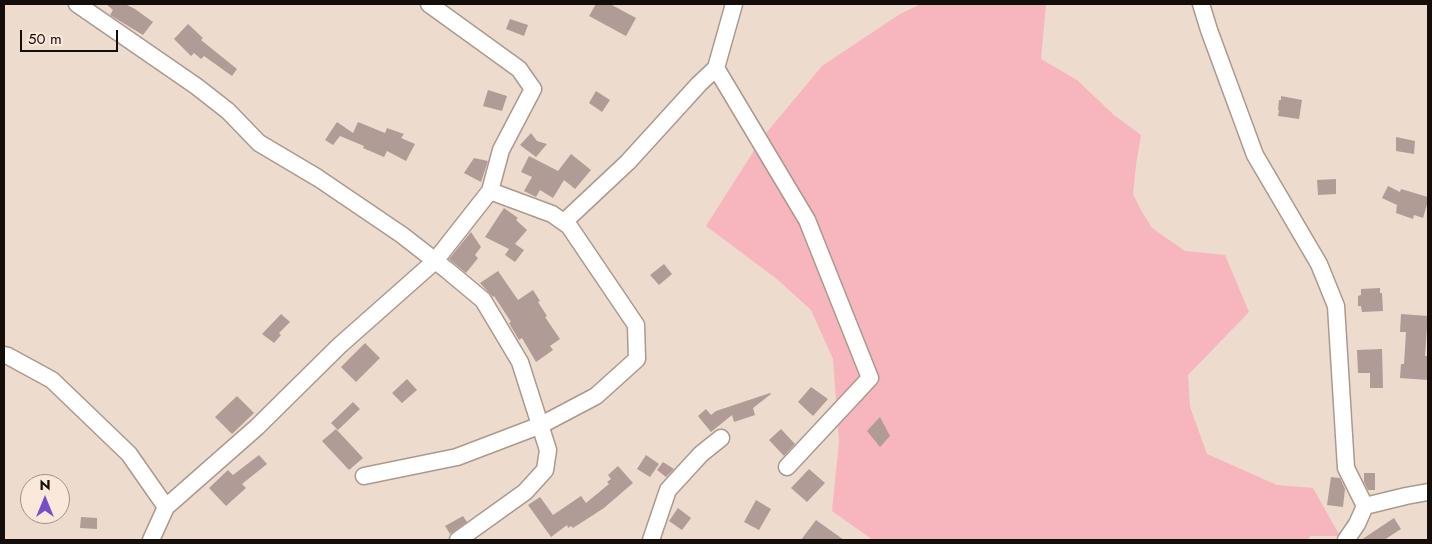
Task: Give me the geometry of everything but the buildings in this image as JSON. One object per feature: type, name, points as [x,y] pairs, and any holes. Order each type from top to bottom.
[{"type":"street","points":[[77,4],[196,86],[228,111],[259,143],[318,178],[402,236],[483,300],[520,362],[548,450],[545,470],[525,492],[458,540]]},
{"type":"street","points":[[151,540],[166,507],[257,427],[339,346],[435,261],[490,191],[501,150],[533,89],[519,70],[429,4]]},
{"type":"street","points":[[564,222],[628,162],[716,68],[734,4]]},
{"type":"street","points":[[1201,4],[1255,155],[1319,264],[1336,306],[1346,468],[1365,506]]},
{"type":"street","points":[[716,68],[807,220],[870,378],[787,466]]},
{"type":"street","points":[[364,476],[456,457],[541,425],[596,396],[637,359],[636,326],[569,226],[552,214],[490,191]]},
{"type":"street","points":[[4,355],[52,380],[129,454],[166,507]]},
{"type":"street","points":[[651,540],[668,490],[702,454],[721,438]]},
{"type":"street","points":[[1365,506],[1428,492]]},
{"type":"street","points":[[1346,540],[1357,524],[1365,506]]},
{"type":"shaded area","points":[[921,4],[1046,4],[1041,59],[1077,80],[1114,115],[1141,135],[1133,194],[1152,228],[1185,251],[1225,255],[1249,312],[1188,375],[1190,407],[1207,454],[1277,485],[1313,488],[1340,536],[1310,536],[1308,540],[873,540],[832,511],[839,442],[833,359],[811,310],[778,280],[706,226],[762,138],[822,66],[900,14]]}]
